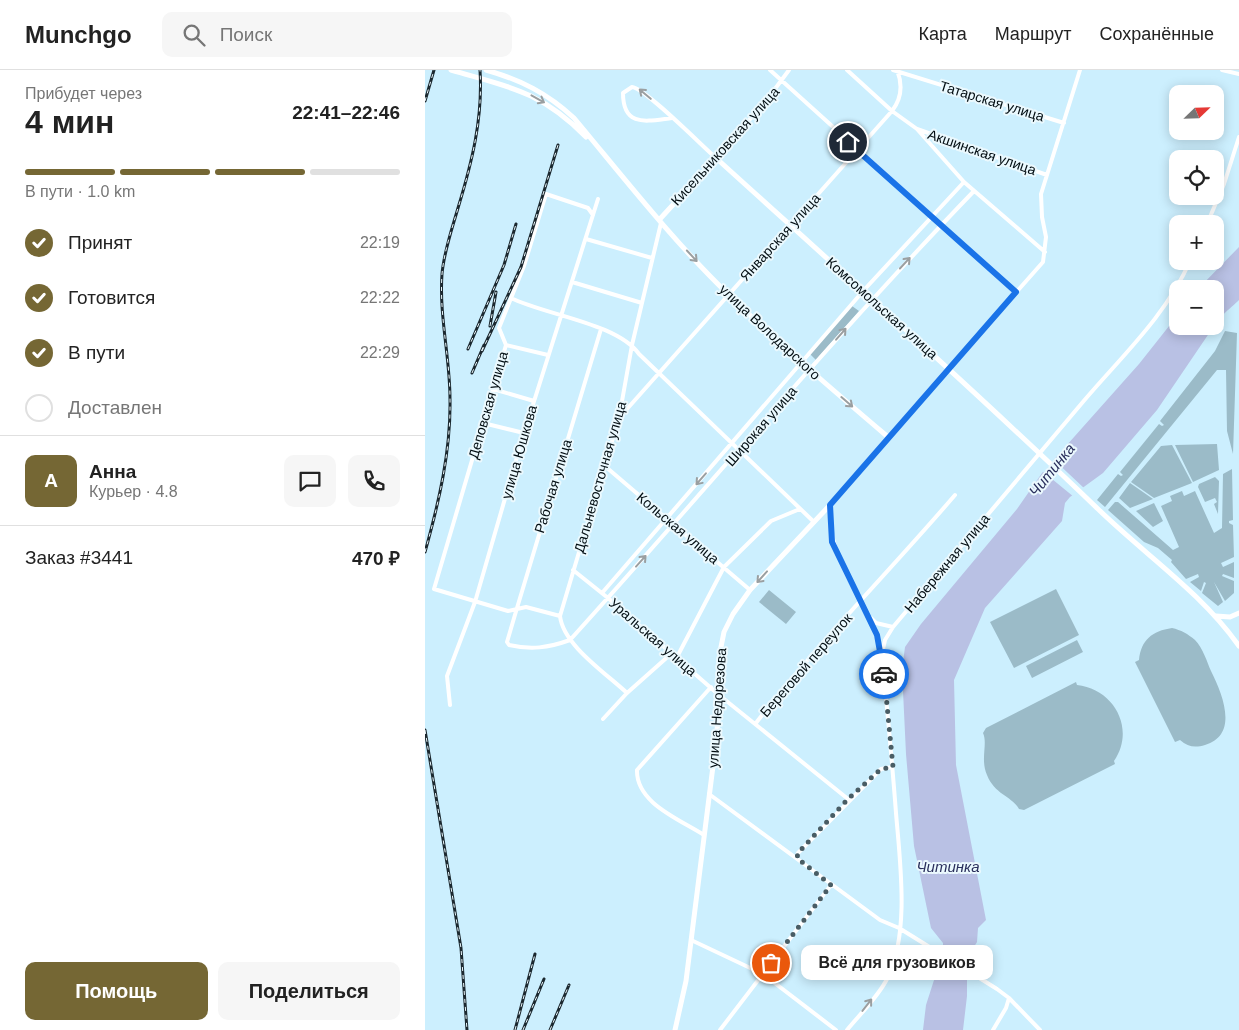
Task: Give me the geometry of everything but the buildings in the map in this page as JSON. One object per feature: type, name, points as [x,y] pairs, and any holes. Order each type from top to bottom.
[{"type":"main road","points":[[451,70],[524,91],[544,102],[569,120],[610,162]]},
{"type":"main road","points":[[486,70],[528,84],[561,106],[574,118],[610,162]]},
{"type":"main road","name":"Кисельниковская улица","points":[[660,222],[716,158]]},
{"type":"main road","name":"Комсомольская улица","points":[[716,158],[864,290],[1216,616],[1239,646]]},
{"type":"main road","name":"улица Володарского","points":[[610,162],[660,222],[728,295],[802,363],[888,437]]},
{"type":"main road","name":"улица Недорезова","points":[[675,1030],[686,981],[704,835],[719,695],[720,652],[724,632],[733,614],[750,590],[830,505],[949,368]]},
{"type":"main road","points":[[1216,616],[1230,617],[1239,613]]},
{"type":"street","points":[[770,70],[940,226],[1016,292]]},
{"type":"street","name":"Кисельниковская улица","points":[[716,158],[782,81],[789,70]]},
{"type":"street","points":[[847,70],[892,111],[917,129],[963,182],[1046,252]]},
{"type":"street","name":"Татарская улица","points":[[893,70],[1064,123]]},
{"type":"street","points":[[1046,252],[1041,194],[1080,70]]},
{"type":"street","points":[[1222,70],[1239,74]]},
{"type":"street","name":"Январская улица","points":[[619,418],[892,111],[899,102],[901,87],[898,71]]},
{"type":"street","name":"Комсомольская улица","points":[[672,118],[643,122],[635,120],[629,115],[623,104],[623,93],[632,87],[639,89],[672,118],[716,158]]},
{"type":"street","name":"Акшинская улица","points":[[917,129],[1047,175]]},
{"type":"street","points":[[1211,215],[1224,184],[1239,137]]},
{"type":"street","name":"Широкая улица","points":[[602,593],[864,290],[963,182]]},
{"type":"street","name":"Широкая улица","points":[[570,640],[741,450],[872,298],[974,191]]},
{"type":"street","name":"Деповская улица","points":[[475,602],[435,589],[506,345],[499,328],[524,266],[546,194],[588,208],[593,215]]},
{"type":"street","name":"улица Юшкова","points":[[450,705],[447,676],[475,602],[524,433],[598,199]]},
{"type":"street","name":"Дальневосточная улица","points":[[560,616],[619,418],[632,345],[660,222]]},
{"type":"street","points":[[586,239],[652,258]]},
{"type":"street","name":"улица Недорезова","points":[[949,368],[1043,262],[1046,252]]},
{"type":"street","name":"Набережная улица","points":[[847,1030],[887,980],[895,958],[899,928],[900,870],[893,767],[881,654],[885,640],[893,627],[1154,321],[1179,284],[1186,270]]},
{"type":"street","points":[[572,282],[642,303]]},
{"type":"street","points":[[511,298],[601,329],[632,345],[659,374],[733,442],[814,522]]},
{"type":"street","name":"Рабочая улица","points":[[570,640],[552,647],[528,649],[507,643],[601,329]]},
{"type":"street","points":[[506,345],[548,356]]},
{"type":"street","points":[[493,389],[534,401]]},
{"type":"street","points":[[483,423],[524,433]]},
{"type":"street","name":"Кольская улица","points":[[606,466],[750,590]]},
{"type":"street","name":"Береговой переулок","points":[[756,723],[838,624],[917,540],[955,495]]},
{"type":"street","points":[[830,505],[832,542],[869,616],[881,654]]},
{"type":"street","points":[[677,657],[725,567],[771,521],[800,509]]},
{"type":"street","name":"Уральская улица","points":[[573,570],[609,598],[719,695],[848,799]]},
{"type":"street","points":[[475,602],[508,611],[517,608],[532,608],[560,616],[561,625],[570,640],[627,693]]},
{"type":"street","points":[[869,616],[876,623],[893,627]]},
{"type":"street","points":[[603,719],[627,693],[672,653]]},
{"type":"street","points":[[704,835],[666,812],[642,794],[637,778],[637,770],[711,687]]},
{"type":"street","points":[[797,858],[798,853],[848,799],[881,769],[893,767]]},
{"type":"street","points":[[709,794],[880,920],[899,928],[1009,998],[1040,1030]]},
{"type":"street","points":[[720,1030],[831,885]]},
{"type":"street","points":[[691,940],[763,974],[836,1030]]},
{"type":"street","points":[[993,1030],[1009,998]]},
{"type":"shaded area","points":[[852,306],[859,311],[816,360],[810,354]]},
{"type":"shaded area","points":[[1225,331],[1237,333],[1233,454],[1227,431],[1226,370],[1217,370],[1105,507],[1097,500],[1118,474],[1123,475],[1120,472],[1159,424],[1164,425],[1160,421],[1215,351]]},
{"type":"shaded area","points":[[1217,444],[1219,470],[1193,482],[1175,445]]},
{"type":"shaded area","points":[[1172,445],[1192,483],[1154,498],[1131,482],[1161,446]]},
{"type":"shaded area","points":[[1232,469],[1233,520],[1229,521],[1229,523],[1233,525],[1234,557],[1221,563],[1223,567],[1234,562],[1234,578],[1223,574],[1222,576],[1234,581],[1234,593],[1225,601],[1214,582],[1223,602],[1218,606],[1202,593],[1206,583],[1204,582],[1201,591],[1190,582],[1199,577],[1198,574],[1186,579],[1171,562],[1172,560],[1158,548],[1144,542],[1108,510],[1115,502],[1118,502],[1173,550],[1179,547],[1161,506],[1172,501],[1170,496],[1182,491],[1184,496],[1195,491],[1214,533],[1222,528],[1223,474]]},
{"type":"shaded area","points":[[1215,477],[1219,481],[1218,514],[1214,504],[1217,502],[1215,498],[1205,502],[1198,487],[1199,484]]},
{"type":"shaded area","points":[[1130,483],[1153,499],[1130,508],[1119,498]]},
{"type":"shaded area","points":[[1154,503],[1163,521],[1153,527],[1136,511]]},
{"type":"shaded area","points":[[1056,589],[1079,635],[1014,668],[990,622]]},
{"type":"shaded area","points":[[769,590],[796,612],[786,624],[759,602]]},
{"type":"shaded area","points":[[1172,628],[1187,634],[1198,643],[1220,691],[1225,713],[1225,724],[1222,733],[1216,740],[1205,745],[1195,747],[1180,740],[1175,742],[1135,662],[1139,660],[1145,642],[1153,634]]},
{"type":"shaded area","points":[[1077,640],[1083,652],[1032,678],[1026,666]]},
{"type":"shaded area","points":[[1076,682],[1077,685],[1090,688],[1101,694],[1111,702],[1118,712],[1123,736],[1120,749],[1114,761],[1115,764],[1024,810],[1019,809],[990,782],[984,763],[985,742],[983,733],[986,728]]},
{"type":"water","points":[[1239,247],[1239,300],[1224,313],[1224,280],[1207,280],[1217,270],[1224,270],[1224,262]]},
{"type":"water","name":"Читинка","points":[[1169,326],[1169,335],[1208,335],[1157,410],[1103,473],[1070,497],[1065,503],[1062,521],[985,608],[954,680],[956,765],[986,920],[978,928],[977,942],[967,958],[967,996],[963,1030],[923,1030],[926,1005],[943,952],[943,943],[931,928],[914,846],[906,754],[902,670],[905,647],[921,624],[1017,509],[1042,473],[1139,364]]},
{"type":"pier","points":[[1052,458],[1085,489],[1074,497],[1041,470]]},
{"type":"pier","points":[[941,946],[969,965],[969,980],[938,961]]},
{"type":"railway","points":[[425,101],[434,70]]},
{"type":"railway","points":[[425,552],[443,476],[450,418],[450,383],[441,290],[443,265],[468,174],[475,140],[480,105],[480,70]]},
{"type":"railway","points":[[482,351],[521,267],[558,145]]},
{"type":"railway","points":[[468,349],[504,265],[516,224]]},
{"type":"railway","points":[[490,326],[496,292]]},
{"type":"railway","points":[[472,373],[484,345]]},
{"type":"railway","points":[[425,730],[461,948],[467,1030]]},
{"type":"railway","points":[[515,1030],[535,954]]},
{"type":"railway","points":[[523,1030],[544,979]]},
{"type":"railway","points":[[550,1030],[569,985]]},
{"type":"way so far","points":[[771,963],[831,885],[797,858],[798,853],[848,799],[881,769],[893,767],[884,674]]},
{"type":"place","name":"Всё для грузовиков","points":[[771,963]]},
{"type":"route","points":[[848,142],[1016,292],[830,505],[829,519],[832,542],[877,635],[884,674]]}]
